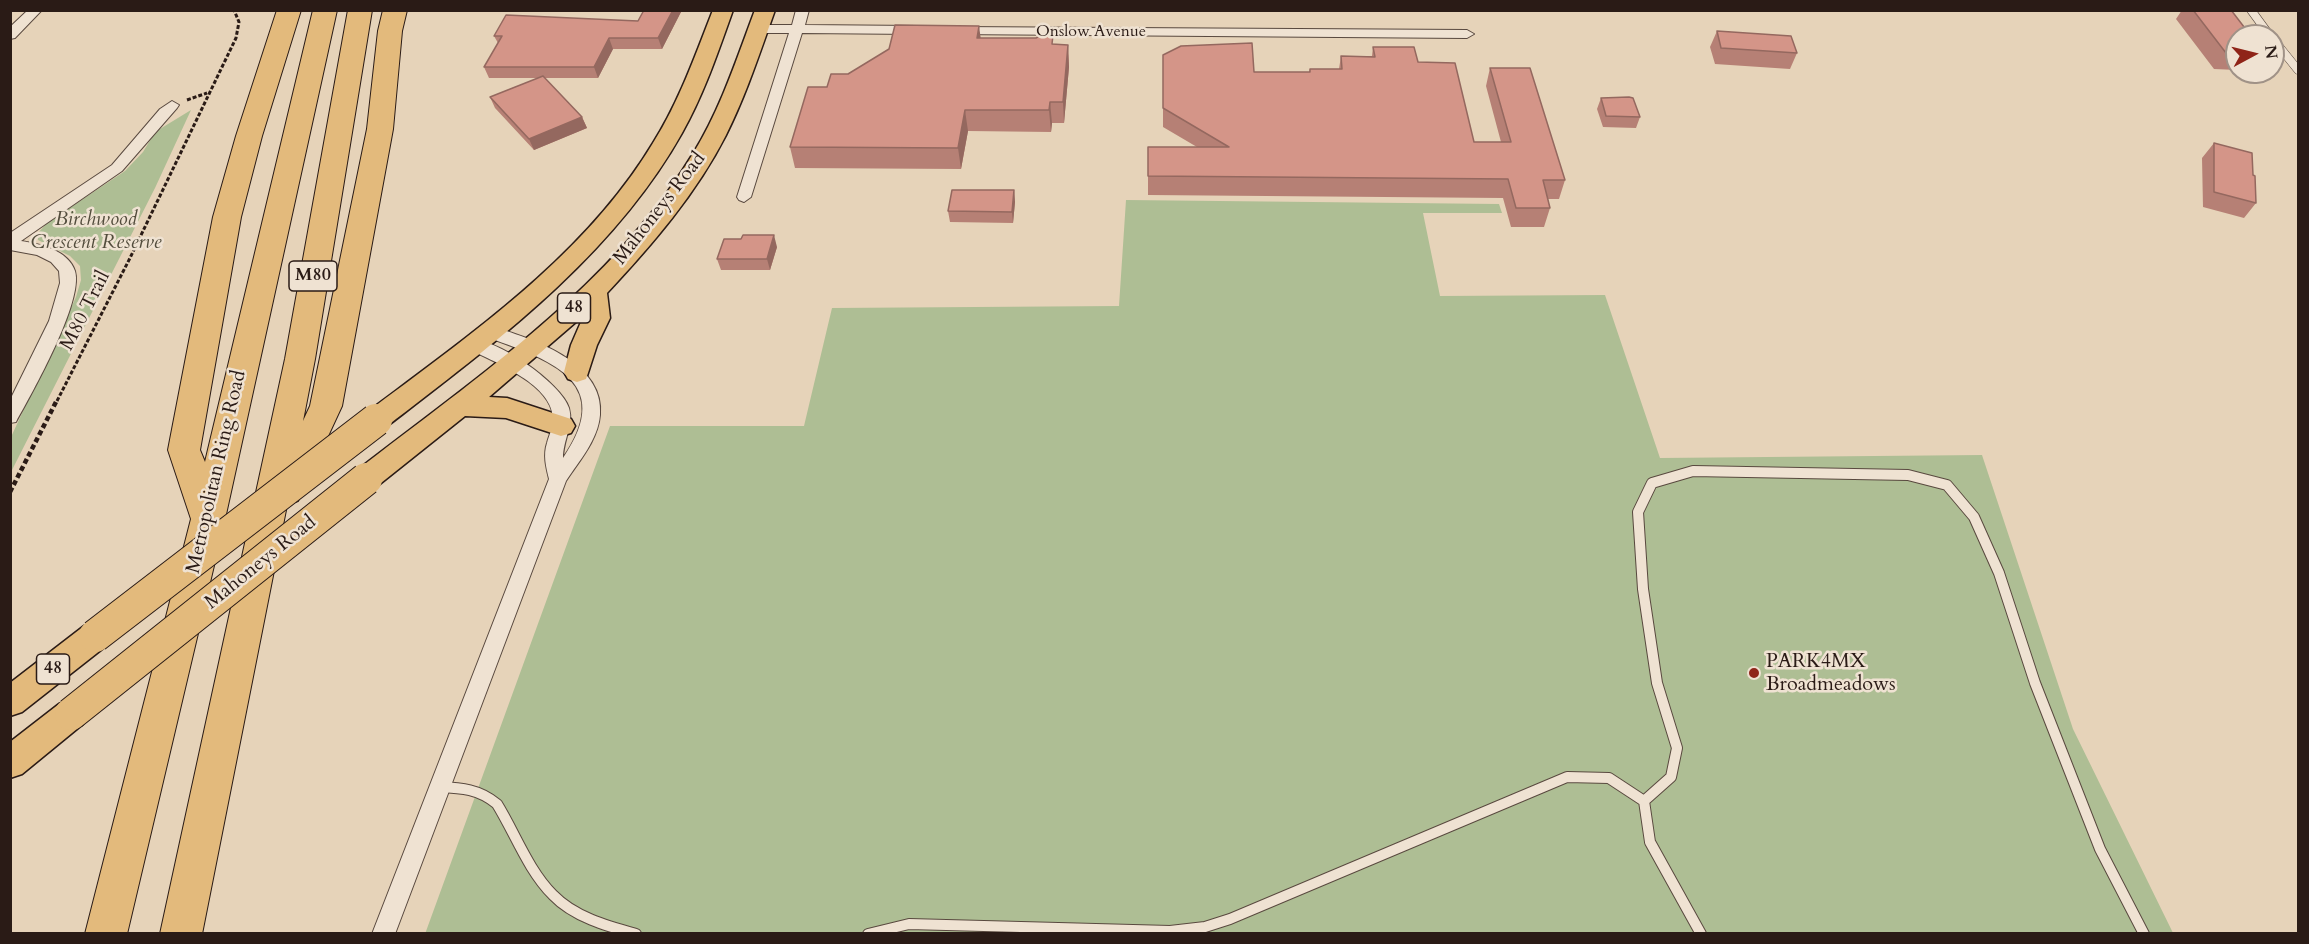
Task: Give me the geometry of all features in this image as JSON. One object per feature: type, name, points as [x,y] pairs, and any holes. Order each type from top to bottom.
[{"type":"highway","points":[[207,519],[184,450],[227,217],[249,136],[289,10]]},
{"type":"highway","name":"Metropolitan Ring Road","points":[[106,933],[207,519],[325,10]]},
{"type":"highway","name":"M80","points":[[181,933],[300,359],[342,102],[360,10]]},
{"type":"highway","points":[[263,542],[326,406],[380,129],[390,31],[395,10]]},
{"type":"main road","name":"Onslow Avenue","points":[[720,20],[761,20]]},
{"type":"main road","name":"Mahoneys Road","points":[[10,702],[482,338],[571,258],[635,186],[675,125],[720,20]]},
{"type":"main road","name":"Mahoneys Road","points":[[10,763],[520,355],[594,289],[623,260],[666,209],[704,154],[734,95],[761,20]]},
{"type":"main road","points":[[577,372],[584,345],[597,318],[594,289]]},
{"type":"main road","points":[[457,406],[507,408],[561,426]]},
{"type":"street","points":[[10,35],[36,10]]},
{"type":"street","points":[[744,197],[803,10]]},
{"type":"street","name":"Onslow Avenue","points":[[761,20],[797,29],[1467,34]]},
{"type":"street","points":[[10,243],[117,168],[132,155],[147,130],[172,105]]},
{"type":"street","points":[[10,243],[35,248],[59,260],[70,282],[61,313],[10,417]]},
{"type":"street","points":[[382,933],[558,479],[583,440],[592,412],[588,387],[577,372],[564,363],[520,355],[482,338]]},
{"type":"street","points":[[482,338],[520,355],[538,380],[554,394],[561,409],[561,426],[553,452],[558,479]]},
{"type":"lane","points":[[2251,10],[2262,24]]},
{"type":"lane","points":[[2285,54],[2298,70]]},
{"type":"lane","points":[[1644,801],[1671,777],[1677,748],[1657,683],[1643,589],[1638,513],[1652,483],[1693,471],[1908,476],[1947,485],[1974,517],[1999,573],[2035,683],[2100,849],[2144,933]]},
{"type":"lane","points":[[868,933],[909,924],[1170,930],[1205,927],[1241,915],[1567,777],[1609,778],[1644,801],[1650,842],[1701,933]]},
{"type":"lane","points":[[439,787],[473,789],[488,796],[497,804],[544,885],[557,899],[577,912],[608,926],[636,933]]},
{"type":"path","name":"M80 Trail","points":[[10,492],[130,258],[207,93],[236,38],[239,22],[234,10]]},
{"type":"path","points":[[172,105],[207,93]]},
{"type":"green space","name":"Birchwood Crescent Reserve","points":[[191,110],[155,188],[11,472],[11,437],[76,297],[81,280],[80,266],[70,256],[38,240],[37,234],[47,223],[125,171],[143,152],[155,132]]},
{"type":"green space","points":[[1126,200],[1499,204],[1502,213],[1423,213],[1440,296],[1605,295],[1660,458],[1982,455],[2073,729],[2173,933],[425,934],[610,426],[804,426],[832,308],[1119,306]]},
{"type":"building","points":[[644,10],[673,10],[658,38],[609,38],[594,67],[484,67],[502,36],[494,36],[506,15],[638,21]]},
{"type":"building","points":[[2193,10],[2231,10],[2242,24],[2225,24],[2225,52]]},
{"type":"building","points":[[895,25],[979,26],[977,38],[1036,38],[1041,35],[1053,35],[1052,44],[1068,45],[1063,102],[1050,102],[1049,110],[965,110],[958,148],[790,147],[808,87],[827,87],[831,74],[848,74],[889,49]]},
{"type":"building","points":[[1717,31],[1791,36],[1797,53],[1721,48]]},
{"type":"building","points":[[1252,43],[1254,72],[1310,72],[1310,69],[1342,69],[1341,56],[1375,57],[1373,47],[1414,47],[1418,62],[1455,63],[1474,142],[1511,142],[1490,68],[1530,68],[1565,180],[1543,180],[1550,208],[1516,208],[1508,179],[1148,176],[1148,147],[1229,147],[1163,108],[1163,55],[1181,46]]},
{"type":"building","points":[[543,76],[582,117],[529,139],[490,97]]},
{"type":"building","points":[[1601,98],[1633,98],[1640,117],[1606,116]]},
{"type":"building","points":[[2214,143],[2252,153],[2256,203],[2214,192]]},
{"type":"building","points":[[952,190],[1014,190],[1012,212],[948,211]]},
{"type":"building","points":[[743,235],[774,235],[767,259],[717,259],[724,239],[741,239]]},
{"type":"place","name":"PARK4MX Broadmeadows","points":[[1754,673]]}]
